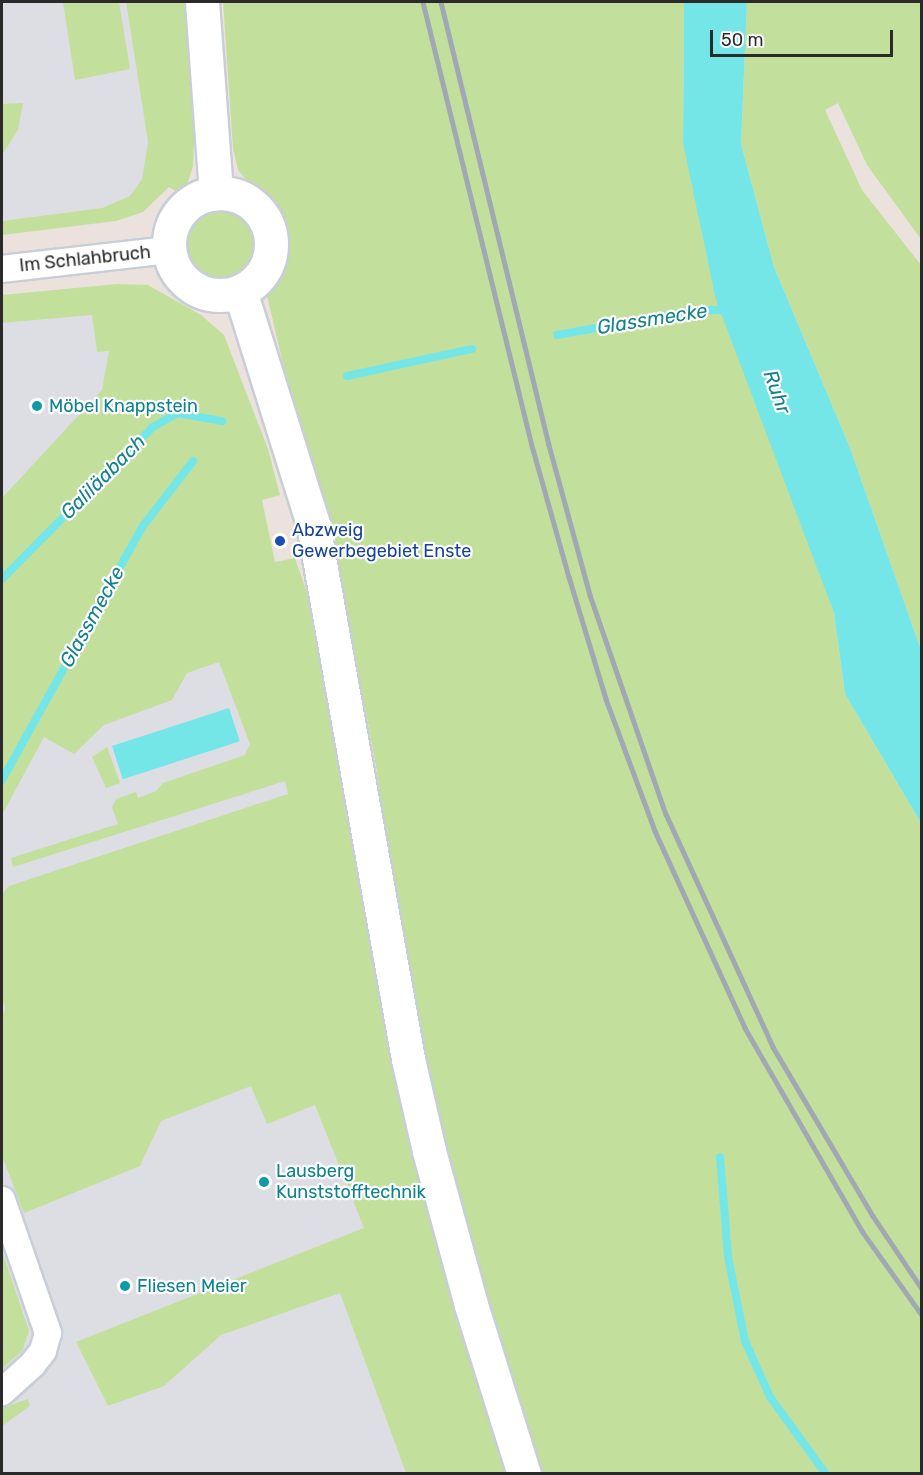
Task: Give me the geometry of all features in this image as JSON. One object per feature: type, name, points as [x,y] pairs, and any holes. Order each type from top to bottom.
[{"type":"main road","points":[[202,2],[216,193]]},
{"type":"main road","points":[[216,193],[245,200],[257,209],[270,235],[270,249],[263,271],[240,291],[212,294],[186,283],[175,268],[169,250],[175,218],[200,197],[216,193]]},
{"type":"main road","points":[[240,291],[313,524],[402,1026],[429,1151],[471,1305],[524,1473]]},
{"type":"street","name":"Im Schlahbruch","points":[[2,269],[169,250]]},
{"type":"street","points":[[2,1200],[48,1333],[43,1351],[33,1364],[2,1392]]},
{"type":"shaded area","points":[[2,2],[126,2],[148,142],[142,179],[130,196],[102,208],[2,221]]},
{"type":"shaded area","points":[[92,315],[97,352],[167,343],[472,1473],[2,1474],[2,323]]},
{"type":"green space","points":[[63,2],[119,2],[130,69],[75,80]]},
{"type":"green space","points":[[126,2],[191,2],[195,119],[193,166],[187,185],[180,194],[169,187],[143,212],[116,221],[2,235],[2,221],[102,208],[130,196],[142,179],[148,142]]},
{"type":"green space","points":[[223,2],[684,2],[683,143],[790,489],[834,613],[845,694],[921,823],[921,1473],[540,1473],[508,1379],[452,1174],[407,964],[375,760],[333,540],[291,398],[265,287],[283,253],[286,235],[273,211],[238,170],[233,148]]},
{"type":"green space","points":[[747,2],[921,2],[921,239],[867,165],[838,103],[825,110],[862,190],[921,265],[921,650],[850,448],[774,267],[741,144]]},
{"type":"green space","points":[[23,103],[18,130],[2,155],[2,104]]},
{"type":"green space","points":[[219,207],[233,210],[245,217],[252,229],[255,243],[252,257],[245,269],[233,276],[219,279],[205,276],[193,269],[186,257],[183,243],[186,229],[193,217],[205,210]]},
{"type":"green space","points":[[117,284],[148,285],[201,315],[224,335],[268,449],[280,495],[262,500],[275,562],[295,558],[318,625],[510,1473],[406,1473],[340,1293],[221,1335],[164,1386],[108,1406],[76,1342],[364,1228],[315,1105],[267,1124],[251,1086],[161,1121],[140,1166],[24,1213],[2,1156],[2,1018],[5,1008],[2,998],[2,894],[9,886],[288,794],[285,781],[13,867],[11,858],[118,824],[112,807],[116,799],[136,792],[138,798],[156,791],[163,783],[245,755],[250,744],[219,662],[187,673],[172,700],[104,725],[74,754],[44,737],[2,815],[2,498],[102,390],[109,351],[97,352],[92,315],[2,323],[2,295]]},
{"type":"green space","points":[[107,747],[120,783],[106,788],[92,757]]},
{"type":"green space","points":[[2,1251],[29,1331],[23,1350],[2,1369]]},
{"type":"green space","points":[[28,1399],[30,1406],[2,1426],[2,1408]]},
{"type":"water","name":"Ruhr","points":[[684,2],[747,2],[741,144],[774,267],[850,448],[921,650],[921,823],[845,694],[834,613],[716,300],[683,143]]},
{"type":"water","points":[[229,708],[240,741],[123,779],[112,746]]},
{"type":"waterway","name":"Glassmecke","points":[[557,335],[697,310],[727,310]]},
{"type":"waterway","name":"Glassmecke","points":[[347,376],[472,349]]},
{"type":"waterway","name":"Galiläabach","points":[[2,579],[153,427],[177,413],[222,421]]},
{"type":"waterway","name":"Glassmecke","points":[[2,780],[143,526],[193,461]]},
{"type":"waterway","points":[[720,1157],[728,1257],[745,1341],[770,1397],[826,1474]]},
{"type":"railway","points":[[423,2],[533,449],[606,699],[655,831],[745,1028],[862,1231],[922,1315]]},
{"type":"railway","points":[[441,2],[549,445],[590,595],[666,814],[773,1047],[873,1216],[922,1289]]},
{"type":"place","name":"Möbel Knappstein","points":[[37,406]]},
{"type":"place","name":"Abzweig Gewerbegebiet Enste","points":[[280,541]]},
{"type":"place","name":"Lausberg Kunststofftechnik","points":[[264,1182]]},
{"type":"place","name":"Fliesen Meier","points":[[125,1286]]}]
